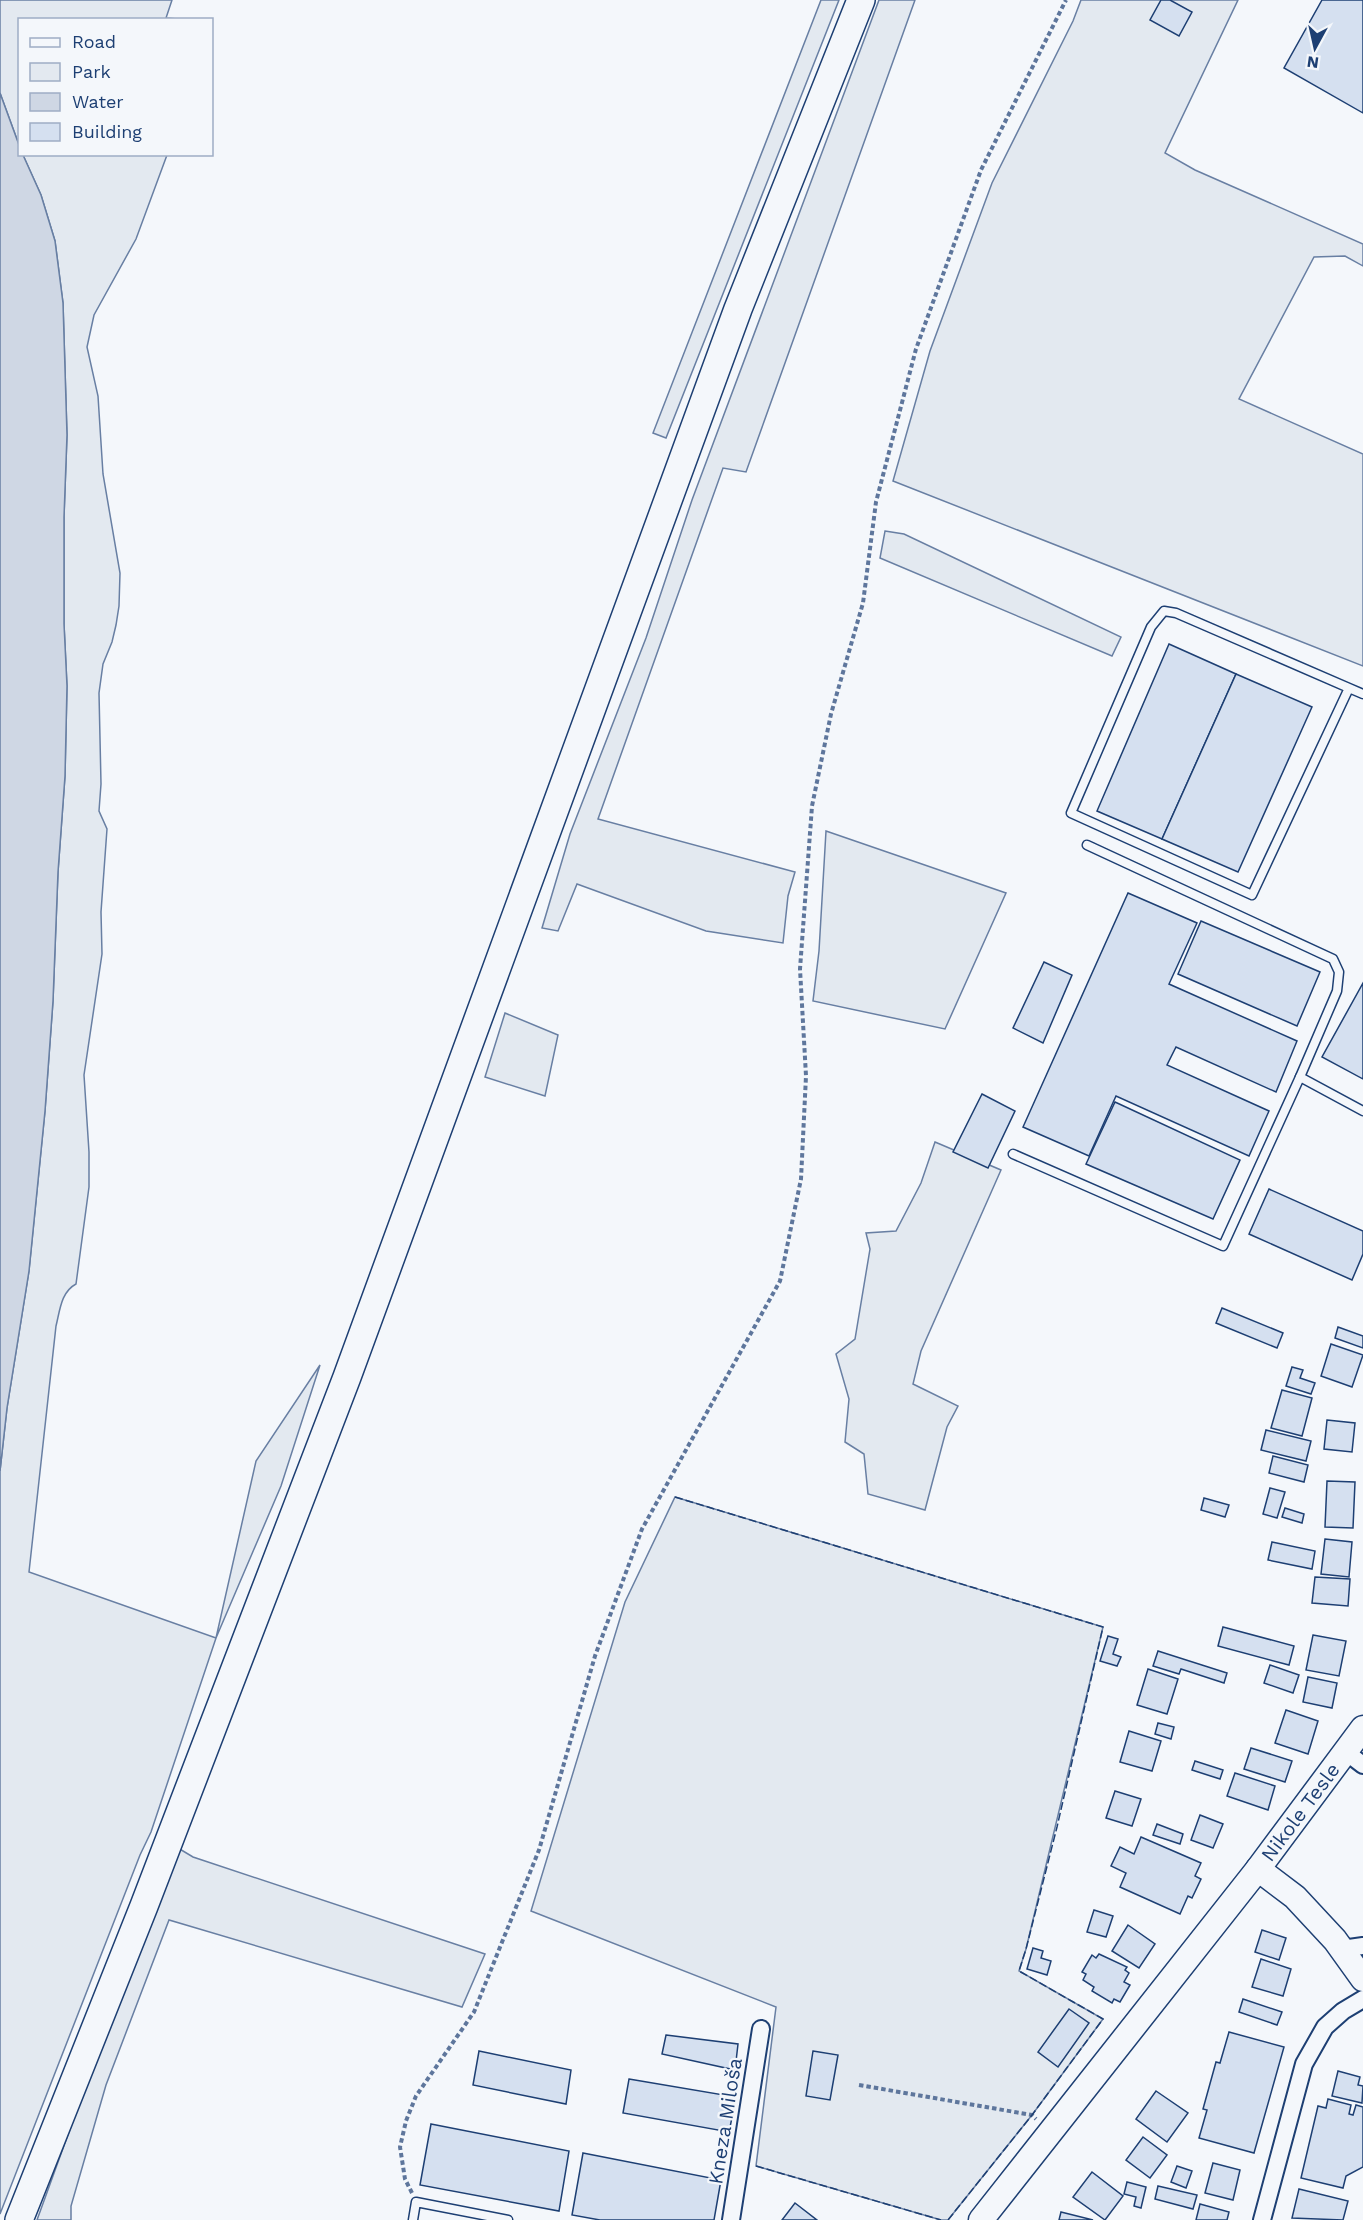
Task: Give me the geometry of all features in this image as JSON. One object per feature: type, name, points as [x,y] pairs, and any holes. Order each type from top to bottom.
[{"type":"main road","points":[[19,2220],[144,1906],[347,1377],[734,320],[861,0]]},
{"type":"street","name":"Nikole Tesle","points":[[981,2220],[1258,1869],[1354,1759],[1363,1728]]},
{"type":"street","points":[[1258,1869],[1294,1897],[1335,1940],[1353,1948],[1363,1979]]},
{"type":"street","points":[[1262,2220],[1304,2064],[1324,2028],[1343,2011],[1363,1999]]},
{"type":"street","name":"Kneza Miloša","points":[[731,2220],[761,2029]]},
{"type":"lane","points":[[1349,688],[1252,895],[1071,813],[1151,627],[1164,611],[1176,613],[1363,694]]},
{"type":"lane","points":[[1013,1154],[1223,1246],[1337,991],[1339,972],[1333,959],[1087,845]]},
{"type":"lane","points":[[1300,1077],[1363,1112]]},
{"type":"lane","points":[[413,2220],[416,2202],[508,2220]]},
{"type":"path","points":[[416,2202],[405,2179],[400,2147],[406,2121],[416,2096],[474,2012],[538,1850],[595,1656],[642,1529],[780,1281],[801,1179],[806,1076],[800,969],[812,806],[831,714],[863,603],[876,502],[916,349],[981,170],[1066,0]]},
{"type":"path","points":[[859,2085],[1032,2115],[1036,2119]]},
{"type":"green space","points":[[0,0],[172,0],[166,18],[18,18],[18,142],[0,93]]},
{"type":"green space","points":[[821,0],[839,0],[666,438],[653,433]]},
{"type":"green space","points":[[879,0],[915,0],[746,472],[723,468],[598,819],[795,872],[788,896],[783,943],[706,931],[577,884],[558,931],[542,928],[570,834],[646,638],[692,500]]},
{"type":"green space","points":[[1081,0],[1238,0],[1165,153],[1195,170],[1363,244],[1363,266],[1345,256],[1314,257],[1239,399],[1363,454],[1363,666],[893,481],[930,351],[992,183],[1073,21]]},
{"type":"green space","points":[[23,156],[167,156],[136,239],[94,315],[87,347],[98,396],[103,474],[120,573],[119,606],[112,642],[103,664],[99,693],[101,784],[99,811],[107,829],[101,912],[102,954],[84,1075],[89,1187],[76,1284],[64,1297],[56,1326],[29,1572],[216,1638],[151,1832],[0,2214],[0,1471],[7,1408],[29,1271],[45,1111],[65,776],[67,686],[64,624],[64,517],[67,435],[63,303],[55,241],[41,195]]},
{"type":"green space","points":[[885,531],[904,534],[1121,637],[1112,656],[880,558]]},
{"type":"green space","points":[[826,831],[1006,893],[945,1029],[813,1001],[819,951]]},
{"type":"green space","points":[[505,1013],[558,1035],[545,1096],[485,1077]]},
{"type":"green space","points":[[935,1142],[1001,1170],[921,1351],[913,1384],[958,1406],[947,1427],[925,1510],[868,1494],[864,1454],[845,1442],[849,1399],[836,1354],[855,1339],[870,1249],[866,1233],[896,1231],[921,1183]]},
{"type":"green space","points":[[320,1365],[281,1486],[216,1638],[256,1461]]},
{"type":"green space","points":[[675,1497],[1103,1627],[1019,1971],[1103,2019],[1032,2115],[948,2220],[941,2220],[756,2166],[776,2007],[531,1911],[625,1602]]},
{"type":"green space","points":[[173,1845],[193,1857],[485,1954],[462,2007],[169,1920],[106,2085],[71,2206],[71,2220],[37,2220]]},
{"type":"water","points":[[0,93],[18,142],[18,156],[23,156],[41,195],[55,241],[63,303],[67,435],[64,624],[67,686],[65,776],[45,1111],[29,1271],[7,1408],[0,1471]]},
{"type":"building","points":[[1161,0],[1170,0],[1192,12],[1179,36],[1150,20]]},
{"type":"building","points":[[1322,0],[1363,0],[1363,113],[1284,68]]},
{"type":"building","points":[[1169,644],[1236,674],[1162,839],[1097,811]]},
{"type":"building","points":[[1236,674],[1312,707],[1238,872],[1162,839]]},
{"type":"building","points":[[1128,893],[1197,923],[1169,984],[1297,1041],[1276,1092],[1176,1047],[1167,1065],[1269,1111],[1249,1156],[1116,1096],[1089,1156],[1023,1127]]},
{"type":"building","points":[[1201,921],[1320,972],[1297,1026],[1178,974]]},
{"type":"building","points":[[1044,962],[1072,975],[1043,1043],[1013,1028]]},
{"type":"building","points":[[1363,983],[1363,1079],[1322,1057]]},
{"type":"building","points":[[982,1094],[1015,1111],[988,1168],[953,1152]]},
{"type":"building","points":[[1115,1102],[1240,1160],[1213,1219],[1086,1164]]},
{"type":"building","points":[[1269,1189],[1363,1231],[1363,1254],[1352,1280],[1249,1234]]},
{"type":"building","points":[[1222,1308],[1283,1333],[1277,1348],[1216,1323]]},
{"type":"building","points":[[1338,1327],[1363,1336],[1363,1348],[1335,1338]]},
{"type":"building","points":[[1331,1344],[1363,1355],[1352,1387],[1321,1376]]},
{"type":"building","points":[[1292,1367],[1303,1370],[1300,1378],[1315,1383],[1311,1394],[1286,1386]]},
{"type":"building","points":[[1282,1390],[1312,1398],[1302,1436],[1271,1428]]},
{"type":"building","points":[[1327,1420],[1355,1423],[1352,1452],[1324,1449]]},
{"type":"building","points":[[1266,1430],[1311,1441],[1306,1461],[1261,1450]]},
{"type":"building","points":[[1273,1456],[1308,1465],[1304,1482],[1269,1473]]},
{"type":"building","points":[[1327,1481],[1355,1482],[1353,1528],[1325,1527]]},
{"type":"building","points":[[1270,1488],[1285,1492],[1277,1518],[1263,1514]]},
{"type":"building","points":[[1204,1498],[1229,1505],[1225,1517],[1201,1510]]},
{"type":"building","points":[[1285,1508],[1304,1514],[1302,1523],[1282,1517]]},
{"type":"building","points":[[1325,1539],[1352,1542],[1349,1577],[1321,1574]]},
{"type":"building","points":[[1272,1542],[1315,1551],[1312,1569],[1268,1560]]},
{"type":"building","points":[[1315,1577],[1350,1579],[1348,1606],[1312,1603]]},
{"type":"building","points":[[1223,1627],[1294,1646],[1289,1665],[1218,1646]]},
{"type":"building","points":[[1313,1635],[1346,1641],[1339,1676],[1306,1670]]},
{"type":"building","points":[[1108,1636],[1118,1639],[1113,1654],[1121,1657],[1117,1666],[1100,1661]]},
{"type":"building","points":[[1158,1651],[1227,1673],[1224,1683],[1181,1669],[1179,1674],[1153,1666]]},
{"type":"building","points":[[1270,1665],[1299,1675],[1293,1693],[1264,1683]]},
{"type":"building","points":[[1148,1669],[1178,1679],[1167,1714],[1137,1705]]},
{"type":"building","points":[[1308,1677],[1337,1683],[1332,1708],[1303,1702]]},
{"type":"building","points":[[1286,1710],[1318,1721],[1308,1754],[1275,1743]]},
{"type":"building","points":[[1158,1723],[1174,1727],[1171,1739],[1155,1734]]},
{"type":"building","points":[[1129,1731],[1161,1741],[1152,1771],[1120,1762]]},
{"type":"building","points":[[1251,1748],[1292,1761],[1285,1782],[1244,1769]]},
{"type":"building","points":[[1195,1761],[1223,1770],[1220,1779],[1192,1770]]},
{"type":"building","points":[[1235,1773],[1275,1786],[1268,1810],[1227,1796]]},
{"type":"building","points":[[1115,1791],[1141,1799],[1132,1826],[1106,1818]]},
{"type":"building","points":[[1200,1815],[1223,1824],[1213,1848],[1191,1840]]},
{"type":"building","points":[[1157,1824],[1183,1834],[1180,1844],[1153,1835]]},
{"type":"building","points":[[1141,1837],[1201,1863],[1195,1876],[1201,1879],[1192,1898],[1188,1896],[1180,1914],[1120,1887],[1126,1873],[1111,1866],[1120,1847],[1134,1854]]},
{"type":"building","points":[[1094,1910],[1113,1916],[1106,1937],[1087,1932]]},
{"type":"building","points":[[1128,1925],[1155,1944],[1139,1968],[1112,1951]]},
{"type":"building","points":[[1262,1930],[1286,1938],[1279,1960],[1255,1952]]},
{"type":"building","points":[[1033,1948],[1043,1951],[1041,1958],[1051,1961],[1047,1975],[1027,1969]]},
{"type":"building","points":[[1099,1954],[1127,1967],[1125,1970],[1129,1973],[1124,1982],[1130,1985],[1120,2002],[1114,1999],[1112,2003],[1092,1991],[1094,1987],[1083,1980],[1086,1974],[1082,1972],[1092,1955],[1096,1958]]},
{"type":"building","points":[[1261,1959],[1291,1969],[1283,1996],[1252,1987]]},
{"type":"building","points":[[1243,1999],[1282,2012],[1277,2025],[1239,2012]]},
{"type":"building","points":[[1069,2009],[1089,2023],[1058,2067],[1038,2052]]},
{"type":"building","points":[[1229,2032],[1284,2047],[1254,2153],[1199,2138],[1207,2110],[1203,2109],[1216,2062],[1220,2063]]},
{"type":"building","points":[[666,2035],[738,2044],[735,2070],[662,2054]]},
{"type":"building","points":[[479,2051],[571,2070],[566,2104],[473,2085]]},
{"type":"building","points":[[813,2051],[838,2055],[830,2100],[806,2096]]},
{"type":"building","points":[[1338,2071],[1360,2077],[1358,2085],[1363,2086],[1362,2103],[1332,2096]]},
{"type":"building","points":[[629,2079],[724,2095],[722,2106],[734,2108],[729,2132],[623,2113]]},
{"type":"building","points":[[1156,2091],[1188,2113],[1167,2142],[1136,2119]]},
{"type":"building","points":[[1328,2099],[1351,2105],[1349,2114],[1353,2115],[1356,2105],[1363,2107],[1363,2167],[1346,2176],[1343,2188],[1301,2178],[1318,2106],[1326,2108]]},
{"type":"building","points":[[431,2124],[569,2151],[559,2211],[420,2185]]},
{"type":"building","points":[[1143,2137],[1167,2155],[1150,2178],[1126,2160]]},
{"type":"building","points":[[583,2153],[721,2180],[714,2220],[600,2220],[572,2215]]},
{"type":"building","points":[[1213,2163],[1240,2170],[1233,2200],[1205,2193]]},
{"type":"building","points":[[1177,2166],[1192,2171],[1186,2188],[1171,2182]]},
{"type":"building","points":[[1092,2172],[1123,2196],[1105,2220],[1073,2197]]},
{"type":"building","points":[[1127,2182],[1146,2187],[1141,2208],[1134,2206],[1136,2197],[1124,2194]]},
{"type":"building","points":[[1158,2186],[1197,2195],[1193,2209],[1155,2199]]},
{"type":"building","points":[[1299,2189],[1348,2201],[1343,2220],[1292,2218]]},
{"type":"building","points":[[795,2203],[817,2220],[782,2220]]},
{"type":"building","points":[[1200,2204],[1229,2212],[1227,2220],[1196,2220]]},
{"type":"building","points":[[1061,2212],[1093,2220],[1059,2220]]},
{"type":"fence","points":[[675,1497],[1103,1627],[1057,1827],[1019,1971],[1103,2019],[1032,2115],[948,2220]]},
{"type":"fence","points":[[756,2166],[941,2220]]}]
